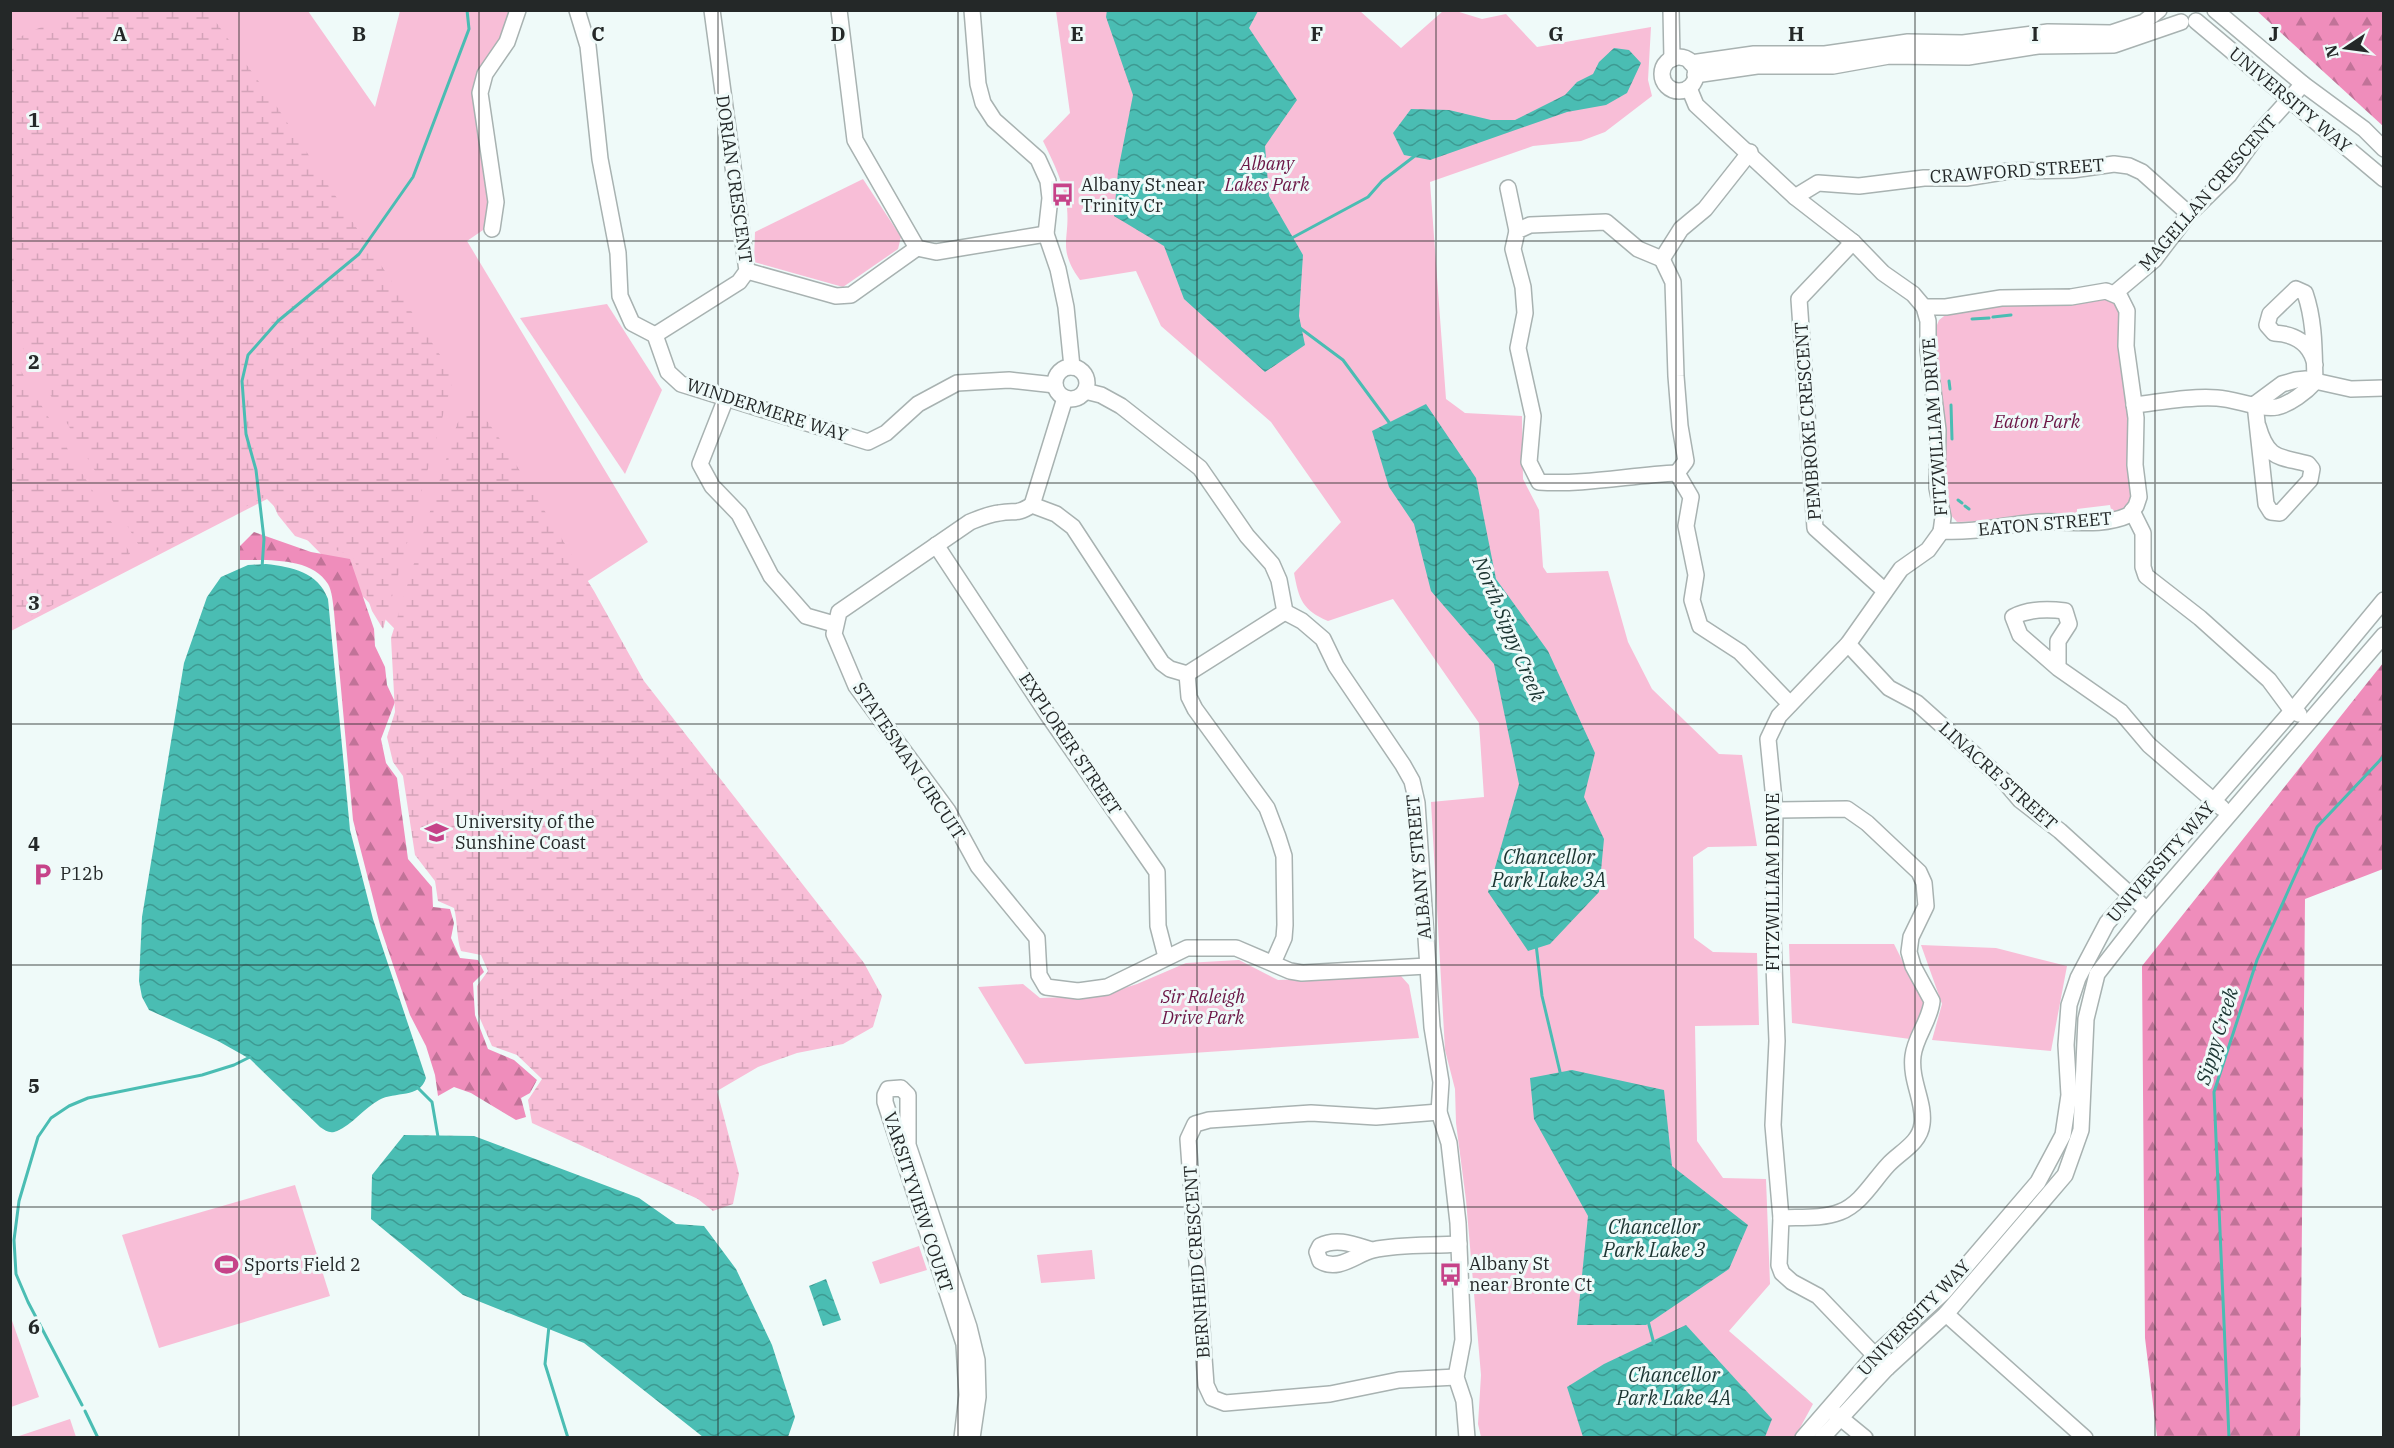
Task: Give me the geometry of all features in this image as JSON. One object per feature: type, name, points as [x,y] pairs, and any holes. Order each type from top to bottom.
[{"type":"street","points":[[492,229],[496,202],[480,93],[485,74],[507,42],[518,10]]},
{"type":"street","points":[[577,10],[588,46],[600,159],[618,253],[620,296],[632,322],[655,335]]},
{"type":"street","name":"DORIAN CRESCENT","points":[[655,335],[739,282],[747,271],[712,10]]},
{"type":"street","points":[[840,10],[855,140],[917,248]]},
{"type":"street","points":[[972,10],[978,84],[983,103],[994,120],[1038,159],[1048,181],[1050,198],[1046,234],[1058,269],[1066,307],[1072,367]]},
{"type":"street","points":[[1671,10],[1672,59]]},
{"type":"street","points":[[2159,10],[2144,22],[2111,33],[2048,32],[1963,43],[1908,42],[1825,54],[1754,54],[1692,75],[1673,90],[1664,82],[1662,71],[1672,59],[1680,57],[1692,75],[1696,105],[1750,152],[1799,200],[1853,242],[1880,270],[1913,294],[1925,313],[1946,307],[2001,298],[2062,298],[2107,291],[2118,296],[2127,312],[2126,346],[2134,405],[2134,465],[2139,499],[2129,514],[2143,544],[2143,569],[2147,578],[2190,609],[2269,680],[2292,711],[2312,718]]},
{"type":"street","name":"UNIVERSITY WAY","points":[[2168,10],[2195,18],[2384,179]]},
{"type":"street","name":"UNIVERSITY WAY","points":[[2215,10],[2303,84],[2364,129],[2384,149]]},
{"type":"street","points":[[1692,75],[1756,66],[1833,66],[1889,56],[1968,57],[2048,45],[2114,45],[2195,18]]},
{"type":"street","name":"MAGELLAN CRESCENT","points":[[2118,296],[2129,279],[2137,276],[2163,250],[2189,214],[2229,175],[2259,133],[2303,84]]},
{"type":"street","points":[[1662,260],[1681,229],[1705,209],[1750,152]]},
{"type":"street","name":"CRAWFORD STREET","points":[[1799,200],[1817,184],[1859,186],[1924,178],[1960,179],[2009,171],[2064,171],[2121,164],[2142,172],[2189,214]]},
{"type":"street","points":[[1508,188],[1517,231],[1513,249],[1523,287],[1525,313],[1518,348],[1533,416],[1529,462],[1539,482],[1584,482],[1629,475],[1677,473]]},
{"type":"street","points":[[1517,231],[1530,225],[1606,222],[1638,249],[1662,260],[1673,282],[1676,376],[1686,461],[1677,473]]},
{"type":"street","points":[[747,271],[836,296],[851,295],[917,248],[936,252],[1046,234]]},
{"type":"street","name":"PEMBROKE CRESCENT","points":[[1853,242],[1799,299],[1815,528],[1885,591]]},
{"type":"street","points":[[2315,366],[2311,353],[2300,340],[2288,334],[2274,333],[2267,325],[2270,314],[2296,289],[2302,291],[2306,297],[2313,334],[2315,366],[2315,382]]},
{"type":"street","name":"FITZWILLIAM DRIVE","points":[[1887,1368],[1818,1296],[1782,1273],[1778,1256],[1781,1218],[1773,1125],[1777,1041],[1773,940],[1775,810],[1768,739],[1779,716],[1848,644],[1901,569],[1931,548],[1942,526],[1937,488],[1938,430],[1925,313]]},
{"type":"street","name":"WINDERMERE WAY","points":[[655,335],[668,372],[681,384],[868,442],[886,433],[918,404],[957,383],[1008,380],[1055,384]]},
{"type":"street","points":[[1072,367],[1084,374],[1087,384],[1085,391],[1077,399],[1065,398],[1058,393],[1055,384],[1060,371],[1072,367]]},
{"type":"street","points":[[2134,405],[2214,397],[2267,408],[2283,405],[2315,382],[2351,389],[2384,388]]},
{"type":"street","points":[[1032,505],[1056,514],[1073,527],[1162,663],[1170,669],[1187,674],[1286,612],[1280,580],[1272,564],[1250,542],[1200,468],[1121,406],[1101,395],[1085,391]]},
{"type":"street","points":[[726,398],[700,464],[712,486],[739,514],[771,576],[806,615],[834,624],[839,612],[936,544],[978,519],[1001,512],[1018,514],[1032,505],[1065,398]]},
{"type":"street","points":[[2255,404],[2266,504],[2271,512],[2280,513],[2311,478],[2312,469],[2308,464],[2288,462],[2276,456],[2265,444],[2258,426]]},
{"type":"street","points":[[1677,473],[1690,497],[1686,526],[1696,575],[1692,600],[1700,626],[1740,652],[1790,704]]},
{"type":"street","name":"EATON STREET","points":[[1942,526],[1992,530],[2037,522],[2086,523],[2129,514]]},
{"type":"street","name":"EXPLORER STREET","points":[[936,544],[1048,715],[1157,872],[1158,926],[1166,957]]},
{"type":"street","name":"UNIVERSITY WAY","points":[[1822,1437],[1834,1413],[1875,1355],[1943,1293],[2038,1182],[2063,1135],[2069,1095],[2066,1045],[2069,1005],[2089,957],[2107,923],[2292,711],[2384,600]]},
{"type":"street","name":"ALBANY STREET","points":[[1286,612],[1302,621],[1323,639],[1336,666],[1412,781],[1419,832],[1432,1027],[1441,1082],[1438,1112],[1449,1143],[1459,1244],[1462,1340],[1456,1377],[1464,1401],[1467,1437]]},
{"type":"street","name":"STATESMAN CIRCUIT","points":[[834,624],[834,634],[856,686],[948,811],[984,874],[1037,938],[1039,975],[1046,987],[1078,990],[1107,987],[1166,957]]},
{"type":"street","name":"UNIVERSITY WAY","points":[[1803,1437],[1887,1368],[1946,1314],[2065,1175],[2081,1130],[2086,1019],[2097,974],[2147,910],[2384,635]]},
{"type":"street","name":"LINACRE STREET","points":[[1848,644],[1889,688],[1917,703],[2003,780],[2020,800],[2060,831],[2147,910]]},
{"type":"street","points":[[2058,668],[2121,712],[2149,745],[2229,814]]},
{"type":"street","points":[[1187,674],[1189,697],[1195,710],[1267,808],[1284,856],[1284,938],[1273,963]]},
{"type":"street","points":[[2269,680],[2302,698],[2312,718]]},
{"type":"street","points":[[1775,810],[1847,809],[1868,823],[1919,872],[1924,883],[1926,906],[1911,937],[1909,952],[1913,966],[1932,1001],[1929,1020],[1913,1052],[1912,1064],[1916,1092],[1922,1111],[1919,1134],[1887,1166],[1869,1189],[1845,1210],[1818,1217],[1781,1218]]},
{"type":"street","points":[[1166,957],[1187,948],[1236,948],[1302,973],[1427,966]]},
{"type":"street","name":"BERNHEID CRESCENT","points":[[1438,1112],[1376,1117],[1311,1113],[1209,1120],[1194,1126],[1188,1139],[1206,1384],[1212,1398],[1225,1402],[1317,1396],[1399,1380],[1456,1377]]},
{"type":"street","name":"VARSITYVIEW COURT","points":[[904,1146],[944,1264],[969,1327],[977,1360],[972,1437]]},
{"type":"street","points":[[1372,1250],[1459,1244]]},
{"type":"street","points":[[1946,1314],[2085,1437]]},
{"type":"street","name":"VARSITYVIEW COURT","points":[[962,1437],[973,1396]]},
{"type":"street","points":[[1834,1413],[1865,1437]]},
{"type":"green space","points":[[78,10],[208,11],[277,107],[448,367],[452,383],[383,629],[372,611],[353,556],[295,536],[278,515],[269,495],[155,552],[141,549],[11,328],[11,41]]},
{"type":"green space","points":[[11,11],[308,11],[375,107],[400,11],[512,11],[504,37],[484,64],[490,199],[486,228],[467,241],[648,542],[441,676],[267,499],[11,631]]},
{"type":"green space","name":"Albany Lakes Park","points":[[1056,11],[1360,11],[1401,48],[1443,11],[1456,11],[1482,19],[1506,14],[1537,47],[1651,27],[1648,80],[1652,96],[1605,132],[1581,141],[1533,146],[1430,182],[1446,399],[1465,413],[1522,416],[1523,479],[1539,510],[1543,567],[1547,573],[1608,571],[1628,642],[1652,689],[1719,754],[1742,755],[1757,846],[1708,847],[1693,857],[1694,938],[1713,952],[1757,953],[1759,1025],[1695,1026],[1697,1141],[1723,1178],[1766,1179],[1770,1284],[1729,1331],[1813,1404],[1795,1437],[1481,1437],[1478,1424],[1481,1375],[1466,1200],[1456,1123],[1455,1089],[1445,1050],[1431,802],[1484,797],[1479,723],[1393,599],[1328,621],[1307,608],[1300,597],[1294,573],[1341,522],[1271,422],[1161,326],[1136,271],[1080,280],[1073,269],[1066,244],[1067,208],[1064,190],[1043,141],[1070,113]]},
{"type":"green space","points":[[2257,11],[2383,11],[2383,126]]},
{"type":"green space","points":[[863,179],[901,237],[898,249],[843,287],[754,262],[755,232]]},
{"type":"green space","name":"Eaton Park","points":[[2105,297],[2120,305],[2133,494],[2130,507],[2112,514],[2110,505],[2077,509],[2077,518],[1957,522],[1949,513],[1945,491],[1944,412],[1934,349],[1935,330],[1939,320],[1948,313],[1982,306]]},
{"type":"green space","points":[[607,304],[662,390],[625,474],[520,318]]},
{"type":"green space","points":[[10,353],[130,553],[123,568],[11,627]]},
{"type":"green space","points":[[473,410],[485,418],[504,445],[594,591],[644,681],[864,963],[882,996],[873,1027],[843,1044],[797,1053],[758,1067],[717,1091],[739,1174],[733,1204],[713,1211],[698,1199],[532,1123],[528,1100],[542,1079],[517,1055],[492,1046],[478,1014],[477,986],[488,971],[481,955],[461,951],[454,908],[438,901],[435,881],[415,855],[403,776],[393,762],[387,737],[395,712],[391,638],[457,424],[464,412]]},
{"type":"green space","points":[[254,532],[311,552],[350,559],[374,629],[375,646],[385,667],[387,685],[395,702],[381,739],[386,763],[397,778],[408,859],[432,887],[433,907],[450,909],[454,923],[451,938],[460,958],[478,960],[484,972],[473,983],[475,1015],[488,1049],[514,1060],[537,1080],[530,1093],[521,1098],[526,1117],[516,1120],[471,1093],[454,1087],[438,1096],[435,1075],[426,1046],[410,1015],[381,929],[353,820],[330,590],[321,575],[300,565],[275,560],[240,560],[240,546]]},
{"type":"green space","points":[[2383,663],[2383,869],[2305,899],[2300,1437],[2157,1437],[2145,1338],[2142,966]]},
{"type":"green space","points":[[1789,944],[1894,944],[1924,1004],[1910,1039],[1792,1023]]},
{"type":"green space","points":[[1921,945],[1996,948],[2067,966],[2051,1051],[1932,1040],[1942,1004]]},
{"type":"green space","name":"Sir Raleigh Drive Park","points":[[1239,960],[1278,980],[1401,976],[1409,985],[1419,1038],[1025,1064],[978,987],[1023,984],[1040,998],[1099,996],[1137,984],[1186,963]]},
{"type":"green space","name":"Sports Field 2","points":[[295,1185],[330,1296],[159,1348],[122,1235]]},
{"type":"green space","points":[[919,1246],[927,1270],[880,1284],[872,1262]]},
{"type":"green space","points":[[1092,1250],[1095,1279],[1041,1283],[1037,1255]]},
{"type":"green space","points":[[10,1315],[39,1397],[11,1407],[10,1407]]},
{"type":"green space","points":[[70,1419],[76,1437],[16,1437]]},
{"type":"water","points":[[1107,10],[1258,11],[1249,28],[1297,100],[1265,146],[1269,196],[1303,255],[1299,316],[1305,345],[1265,372],[1184,299],[1164,246],[1114,216],[1118,171],[1133,95],[1106,17]]},
{"type":"water","points":[[1614,48],[1629,50],[1641,63],[1627,93],[1606,105],[1567,112],[1430,160],[1404,155],[1393,133],[1411,109],[1449,110],[1491,120],[1515,120],[1565,95],[1577,82],[1593,74],[1599,62]]},
{"type":"water","name":"Chancellor Park Lake 3A","points":[[1426,404],[1476,478],[1496,579],[1548,651],[1595,753],[1584,797],[1604,839],[1599,892],[1550,944],[1528,951],[1488,892],[1519,784],[1494,664],[1431,591],[1414,524],[1389,487],[1372,431]]},
{"type":"water","points":[[266,564],[303,572],[318,583],[328,599],[350,830],[373,919],[426,1078],[423,1085],[413,1092],[385,1097],[368,1107],[348,1125],[332,1132],[320,1127],[250,1059],[218,1041],[149,1010],[142,997],[139,981],[142,917],[184,663],[207,597],[221,577],[248,565]]},
{"type":"water","name":"Chancellor Park Lake 3","points":[[1572,1070],[1664,1090],[1672,1166],[1748,1225],[1729,1269],[1646,1325],[1577,1325],[1588,1216],[1534,1119],[1530,1078]]},
{"type":"water","points":[[404,1135],[474,1136],[639,1198],[676,1224],[704,1226],[736,1269],[772,1345],[795,1417],[788,1437],[703,1437],[584,1343],[463,1295],[371,1219],[372,1175]]},
{"type":"water","points":[[826,1279],[841,1320],[823,1326],[809,1286]]},
{"type":"water","name":"Chancellor Park Lake 4A","points":[[1686,1325],[1772,1419],[1765,1437],[1583,1437],[1567,1387],[1604,1364]]},
{"type":"waterway","points":[[262,568],[264,539],[256,470],[246,434],[242,381],[248,355],[278,321],[359,254],[413,177],[469,29],[467,10]]},
{"type":"waterway","points":[[1290,239],[1368,197],[1382,181],[1416,155]]},
{"type":"waterway","points":[[1993,317],[2011,315]]},
{"type":"waterway","points":[[1972,319],[1989,318]]},
{"type":"waterway","name":"North Sippy Creek","points":[[1300,328],[1343,360],[1391,425]]},
{"type":"waterway","points":[[1949,381],[1950,389]]},
{"type":"waterway","points":[[1951,405],[1952,439]]},
{"type":"waterway","points":[[1958,500],[1962,503]]},
{"type":"waterway","points":[[1965,506],[1969,509]]},
{"type":"waterway","name":"Sippy Creek","points":[[2229,1438],[2214,1092],[2257,960],[2317,827],[2384,756]]},
{"type":"waterway","name":"North Sippy Creek","points":[[1536,944],[1542,996],[1561,1076]]},
{"type":"waterway","points":[[82,1405],[28,1302],[16,1274],[14,1240],[19,1201],[38,1137],[51,1118],[69,1106],[88,1098],[202,1075],[234,1065],[250,1057]]},
{"type":"waterway","points":[[417,1087],[432,1102],[438,1137]]},
{"type":"waterway","name":"North Sippy Creek","points":[[1648,1321],[1654,1344]]},
{"type":"waterway","points":[[549,1326],[545,1364],[568,1438]]},
{"type":"waterway","points":[[85,1411],[98,1438]]},
{"type":"place","name":"Albany St near Trinity Cr","points":[[1063,195]]},
{"type":"place","name":"University of the Sunshine Coast","points":[[437,832]]},
{"type":"place","name":"P12b","points":[[42,874]]},
{"type":"place","name":"Sports Field 2","points":[[226,1265]]},
{"type":"place","name":"Albany St near Bronte Ct","points":[[1451,1274]]}]
